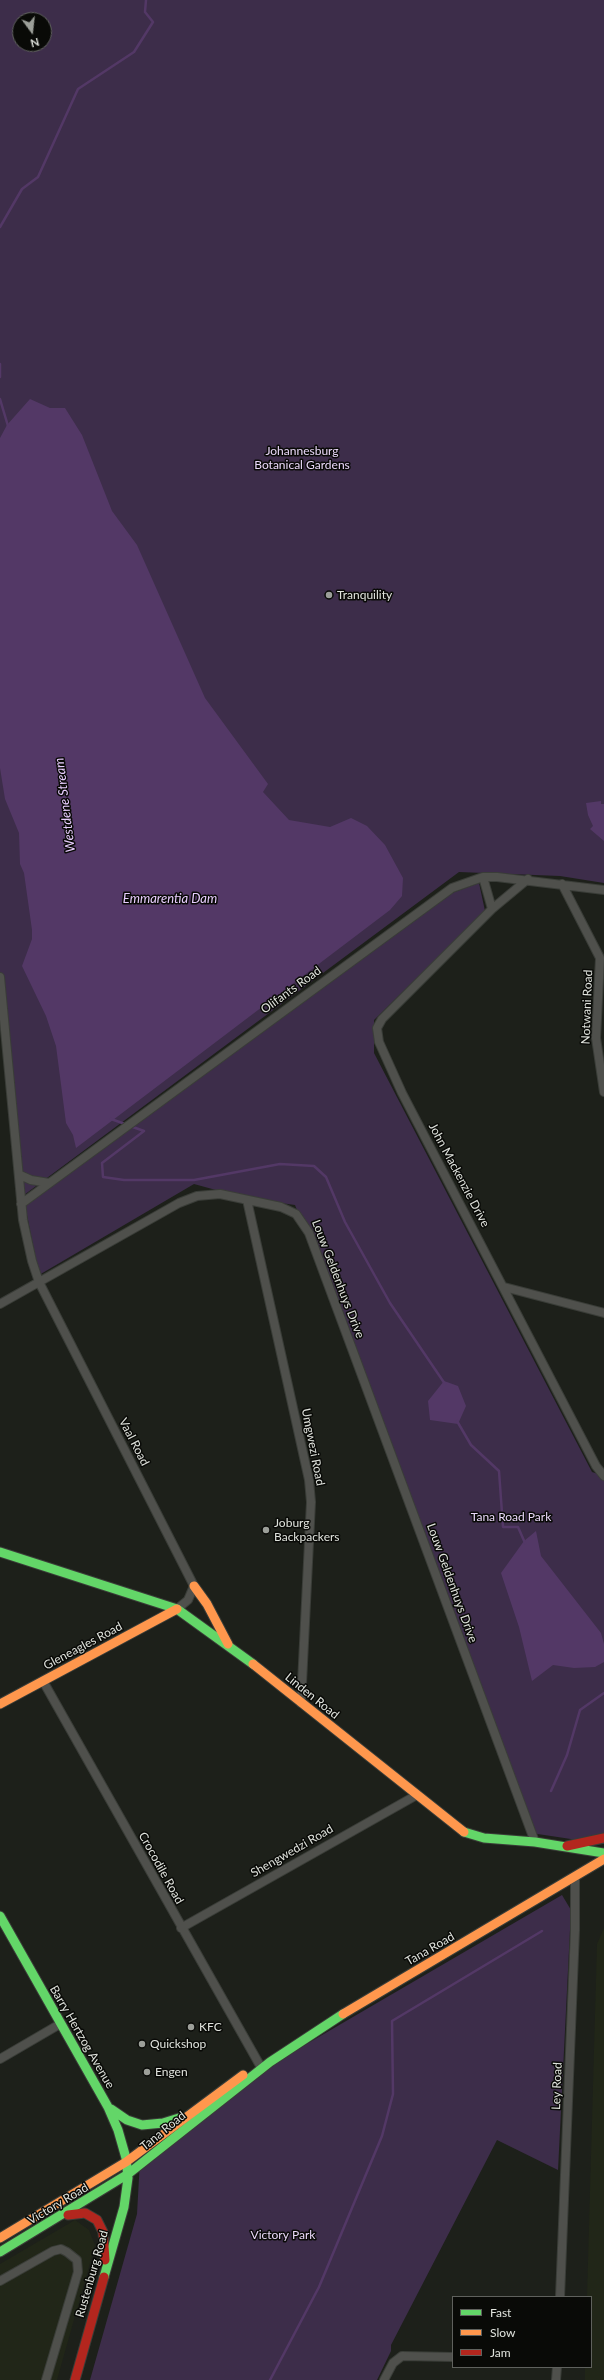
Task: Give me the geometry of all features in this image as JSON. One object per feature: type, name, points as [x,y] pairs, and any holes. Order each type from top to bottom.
[{"type":"main road","name":"Linden Road","points":[[0,1552],[177,1609],[229,1645],[415,1796],[453,1826],[466,1834],[484,1838],[535,1842],[604,1853]]},
{"type":"main road","points":[[194,1586],[207,1604],[229,1645]]},
{"type":"main road","name":"Gleneagles Road","points":[[0,1704],[177,1609]]},
{"type":"main road","points":[[562,1847],[604,1838]]},
{"type":"main road","points":[[572,1849],[579,1861],[576,1876]]},
{"type":"main road","name":"Tana Road","points":[[126,2162],[238,2078],[270,2062],[318,2029],[604,1859]]},
{"type":"main road","name":"Barry Hertzog Avenue","points":[[0,1916],[108,2107],[121,2139],[128,2174]]},
{"type":"main road","name":"Tana Road","points":[[128,2174],[261,2067]]},
{"type":"main road","points":[[108,2107],[127,2120],[144,2125],[169,2122],[188,2114]]},
{"type":"main road","name":"Victory Road","points":[[0,2238],[126,2162]]},
{"type":"main road","name":"Victory Road","points":[[0,2252],[57,2219],[128,2174]]},
{"type":"main road","name":"Rustenburg Road","points":[[75,2380],[124,2207],[128,2174]]},
{"type":"main road","points":[[57,2219],[79,2213],[89,2214],[97,2220],[104,2237],[105,2271]]},
{"type":"street","name":"Olifants Road","points":[[21,1204],[441,894],[466,882],[483,877],[528,879],[604,890]]},
{"type":"street","points":[[483,877],[492,909]]},
{"type":"street","name":"John Mackenzie Drive","points":[[528,879],[492,909],[382,1019],[378,1033],[387,1064],[596,1466],[604,1476]]},
{"type":"street","name":"Notwani Road","points":[[562,884],[602,957],[596,1038],[604,1092]]},
{"type":"street","points":[[0,977],[20,1175],[21,1204],[27,1244],[39,1282]]},
{"type":"street","points":[[20,1175],[31,1180],[49,1182]]},
{"type":"street","name":"Louw Geldenhuys Drive","points":[[0,1304],[185,1201],[210,1194],[247,1200],[291,1210],[301,1219],[306,1226],[535,1842]]},
{"type":"street","name":"Umgwezi Road","points":[[247,1200],[309,1480],[311,1502],[301,1703]]},
{"type":"street","name":"Vaal Road","points":[[39,1282],[194,1586]]},
{"type":"street","points":[[504,1287],[604,1313]]},
{"type":"street","points":[[177,1609],[188,1600],[194,1586]]},
{"type":"street","name":"Crocodile Road","points":[[43,1681],[181,1928],[261,2067]]},
{"type":"street","name":"Shengwedzi Road","points":[[181,1928],[415,1796]]},
{"type":"street","name":"Ley Road","points":[[560,2296],[576,1876]]},
{"type":"street","points":[[0,2059],[60,2024]]},
{"type":"street","points":[[0,2281],[53,2250],[67,2252],[77,2260],[78,2272],[46,2380]]},
{"type":"street","points":[[384,2380],[393,2363],[402,2356],[452,2357]]},
{"type":"street","points":[[556,2380],[557,2368]]},
{"type":"shaded area","points":[[604,1928],[604,2380],[585,2380],[585,2368],[592,2368],[592,2296],[587,2296],[597,1944]]},
{"type":"shaded area","points":[[75,2220],[89,2230],[95,2245],[57,2380],[0,2380],[0,2264]]},
{"type":"green space","name":"Johannesburg Botanical Gardens","points":[[0,0],[604,0],[604,883],[560,876],[459,872],[24,1195],[0,994]]},
{"type":"green space","name":"Tana Road Park","points":[[479,883],[485,911],[374,1020],[374,1053],[592,1472],[604,1476],[604,1844],[531,1833],[295,1205],[245,1198],[194,1184],[39,1275],[25,1205],[449,894]]},
{"type":"green space","name":"Victory Park","points":[[562,1895],[571,1910],[558,2170],[497,2140],[391,2345],[391,2351],[377,2380],[90,2380],[137,2214],[140,2160],[257,2073]]},
{"type":"water","name":"Emmarentia Dam","points":[[30,399],[50,408],[65,408],[82,435],[112,511],[137,545],[205,698],[268,784],[263,792],[289,820],[330,827],[351,818],[367,826],[385,845],[403,878],[402,896],[390,910],[76,1148],[73,1135],[66,1123],[56,1046],[46,1016],[22,966],[32,939],[32,930],[24,873],[20,864],[19,833],[5,799],[0,768],[0,438],[7,425]]},
{"type":"water","points":[[601,801],[601,804],[604,804],[604,841],[590,829],[593,826],[588,815],[586,803]]},
{"type":"water","points":[[444,1381],[458,1386],[466,1406],[458,1424],[430,1420],[428,1401]]},
{"type":"water","points":[[536,1531],[541,1556],[601,1633],[604,1644],[604,1662],[595,1667],[574,1668],[553,1665],[532,1681],[519,1627],[501,1573],[524,1541]]},
{"type":"waterway","name":"Westdene Stream","points":[[0,227],[22,189],[38,177],[78,89],[134,52],[153,22],[145,12],[146,0]]},
{"type":"waterway","name":"Westdene Stream","points":[[0,364],[0,377]]},
{"type":"waterway","name":"Westdene Stream","points":[[0,399],[8,426]]},
{"type":"waterway","name":"Westdene Stream","points":[[111,1119],[125,1124]]},
{"type":"waterway","points":[[130,1126],[144,1131],[102,1163],[103,1177],[124,1180],[194,1180],[280,1164],[314,1166],[326,1177],[345,1222],[390,1303],[445,1384]]},
{"type":"waterway","points":[[457,1421],[471,1445],[499,1471],[503,1527],[518,1527],[525,1543]]},
{"type":"waterway","points":[[551,1791],[567,1755],[580,1710],[604,1693]]},
{"type":"waterway","points":[[270,2380],[319,2287],[382,2136],[393,2094],[392,2021],[542,1931]]},
{"type":"traffic: fast","points":[[0,1552],[177,1609],[253,1664]]},
{"type":"traffic: fast","points":[[464,1832],[484,1838],[535,1842],[604,1853]]},
{"type":"traffic: fast","points":[[0,1916],[108,2107],[118,2130],[126,2158],[128,2178],[124,2207],[104,2277]]},
{"type":"traffic: fast","points":[[0,2252],[128,2174],[270,2062],[343,2014]]},
{"type":"traffic: fast","points":[[111,2109],[127,2120],[142,2125],[163,2123],[179,2118]]},
{"type":"traffic: slow","points":[[194,1586],[207,1604],[228,1644]]},
{"type":"traffic: slow","points":[[0,1704],[177,1609]]},
{"type":"traffic: slow","points":[[253,1664],[464,1832]]},
{"type":"traffic: slow","points":[[343,2014],[604,1859]]},
{"type":"traffic: slow","points":[[0,2238],[126,2162],[243,2075]]},
{"type":"traffic: jam","points":[[567,1846],[604,1838]]},
{"type":"traffic: jam","points":[[68,2215],[85,2213],[97,2220],[103,2232],[105,2260]]},
{"type":"traffic: jam","points":[[75,2380],[104,2277]]},
{"type":"place","name":"Tranquility","points":[[329,595]]},
{"type":"place","name":"Joburg Backpackers","points":[[266,1530]]},
{"type":"place","name":"KFC","points":[[191,2027]]},
{"type":"place","name":"Quickshop","points":[[142,2044]]},
{"type":"place","name":"Engen","points":[[147,2072]]}]
